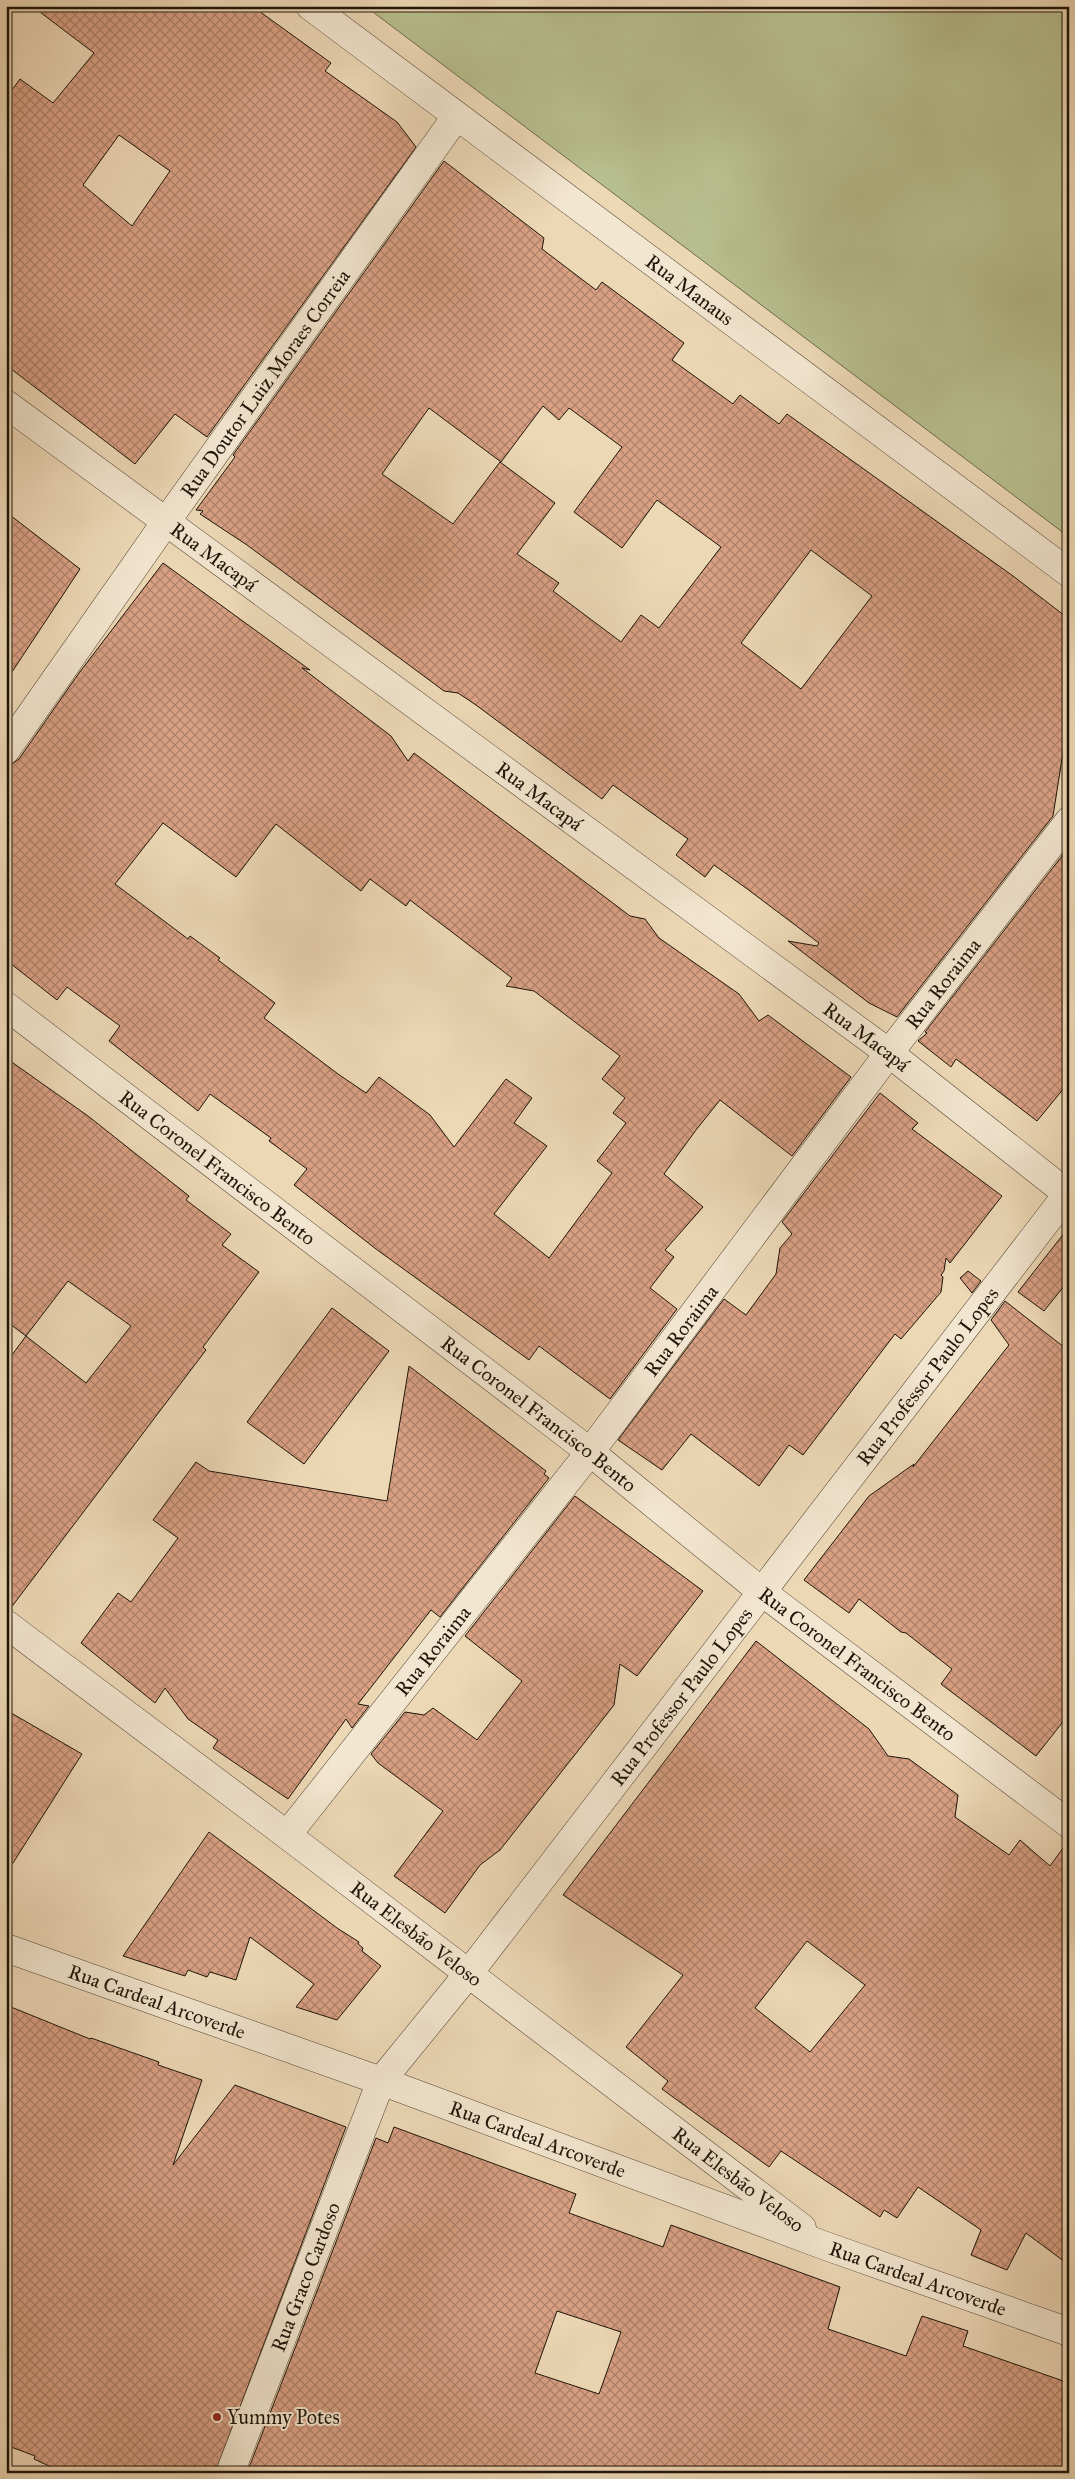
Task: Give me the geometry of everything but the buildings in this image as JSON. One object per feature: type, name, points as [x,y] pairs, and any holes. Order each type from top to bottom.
[{"type":"street","name":"Rua Manaus","points":[[310,6],[1069,574]]},
{"type":"street","name":"Rua Doutor Luiz Moraes Correia","points":[[6,750],[165,523],[456,117]]},
{"type":"street","name":"Rua Macapá","points":[[6,404],[165,523],[889,1053],[1068,1193]]},
{"type":"street","name":"Rua Roraima","points":[[287,1835],[590,1452],[889,1053],[1069,821]]},
{"type":"street","name":"Rua Coronel Francisco Bento","points":[[6,1006],[590,1452],[762,1592],[1069,1824]]},
{"type":"street","name":"Rua Professor Paulo Lopes","points":[[381,2081],[469,1973],[1068,1193]]},
{"type":"street","name":"Rua Elesbão Veloso","points":[[6,1624],[469,1973],[823,2245]]},
{"type":"street","name":"Rua Cardeal Arcoverde","points":[[6,1948],[381,2081],[823,2245],[1069,2332]]},
{"type":"street","name":"Rua Graco Cardoso","points":[[230,2473],[381,2081]]},
{"type":"green space","points":[[365,6],[1069,6],[1069,537]]},
{"type":"place","name":"Yummy Potes","points":[[217,2417]]}]
